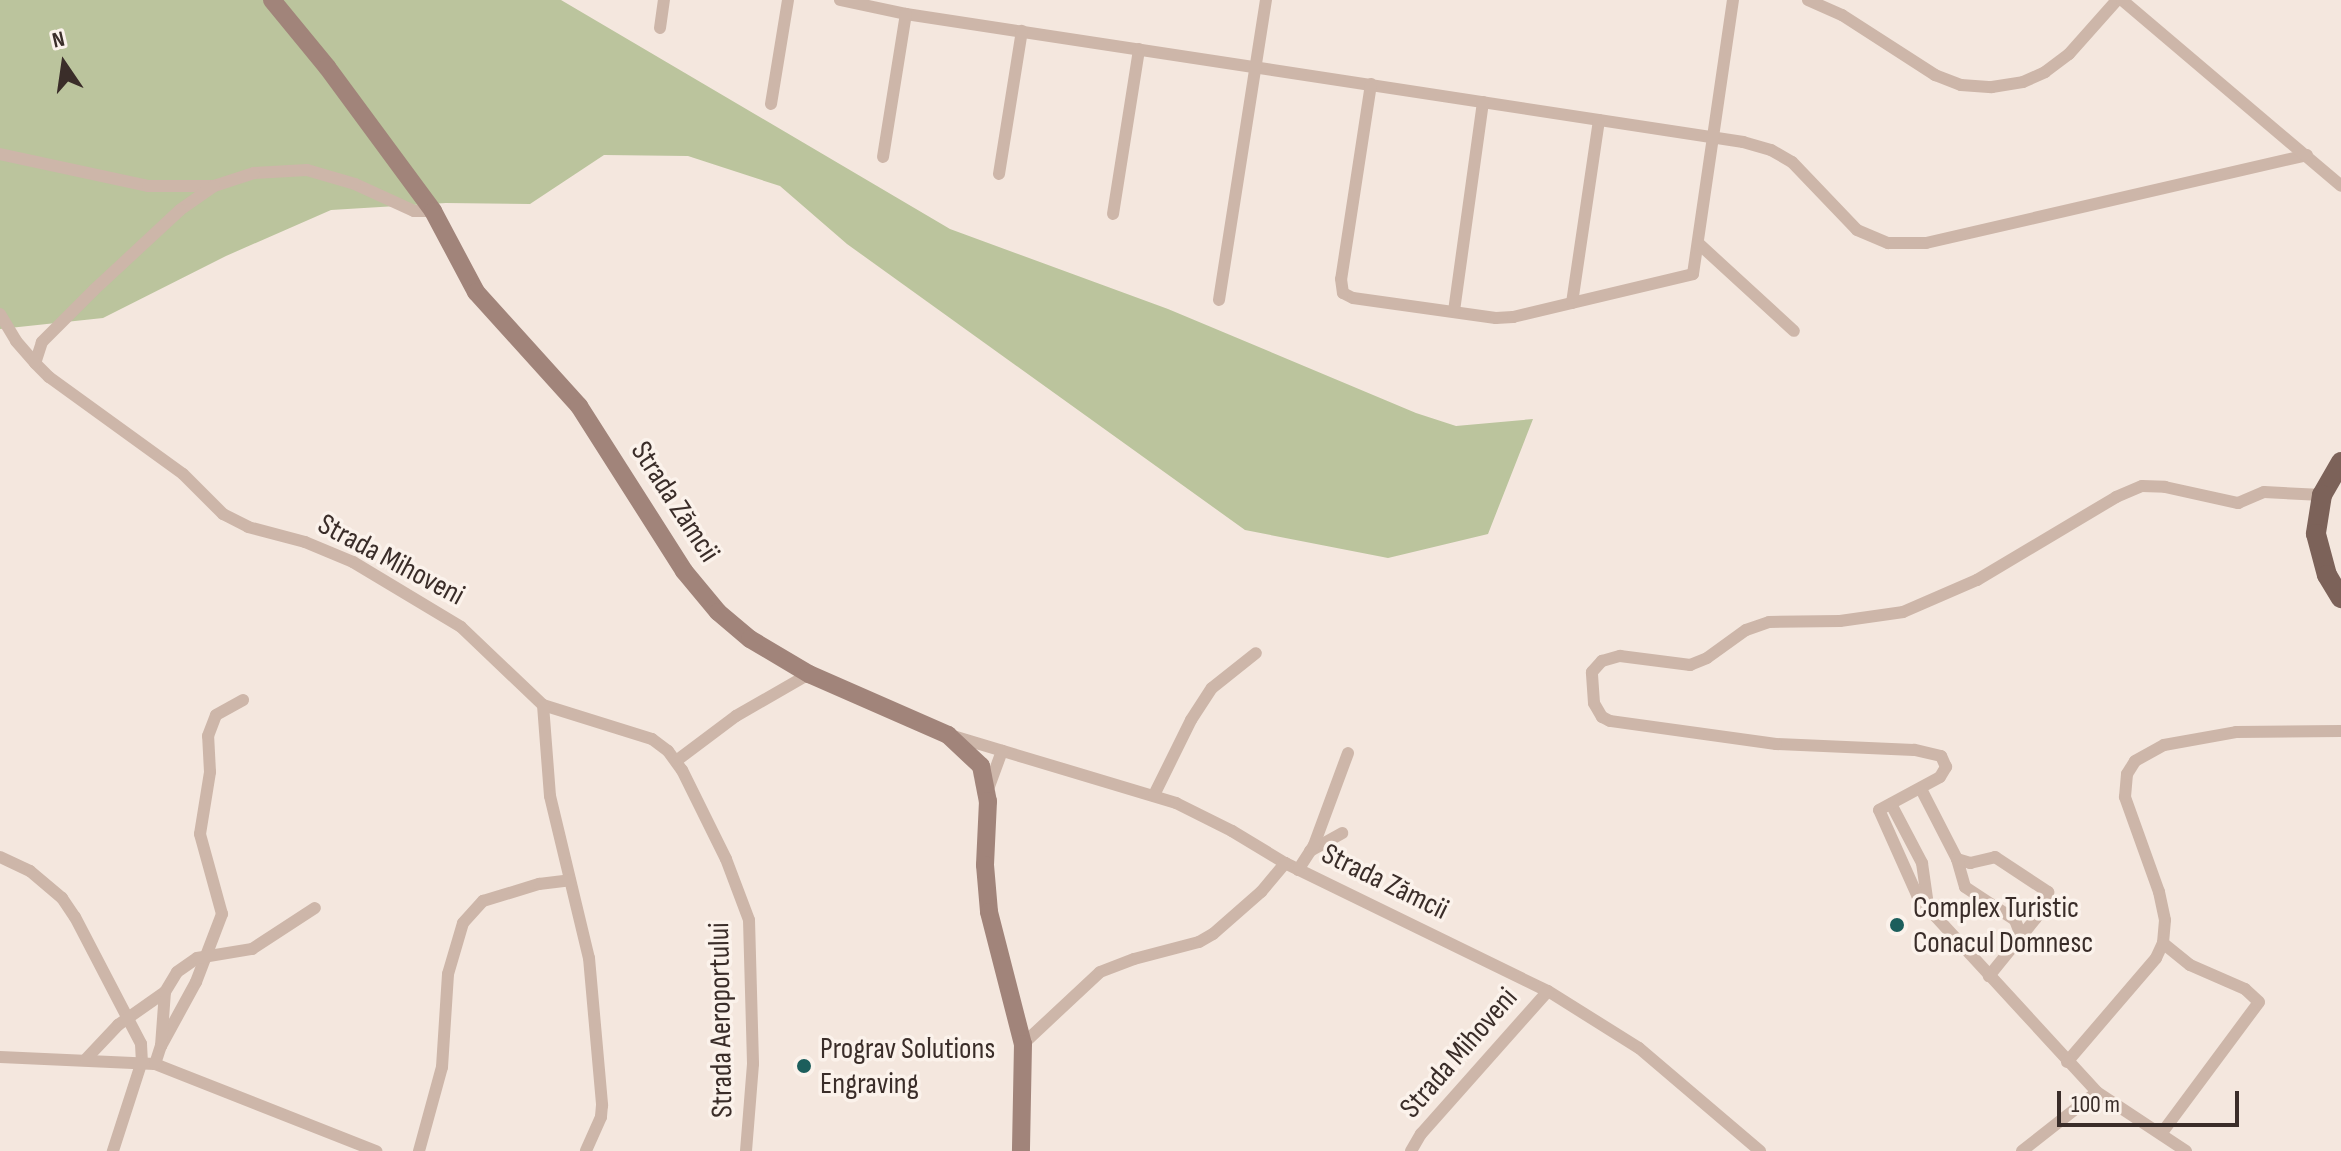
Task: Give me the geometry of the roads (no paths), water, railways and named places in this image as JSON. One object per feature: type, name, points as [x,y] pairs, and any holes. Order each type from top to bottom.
[{"type":"main road","name":"Strada Zămcii","points":[[272,0],[327,67],[433,211],[476,292],[579,406],[700,592],[732,626],[809,674],[948,735],[981,766],[987,792],[985,865],[989,912],[1023,1044],[1021,1151]]},
{"type":"main road","points":[[2341,462],[2322,495],[2316,534],[2319,553],[2341,598]]},
{"type":"street","points":[[660,28],[664,0]]},
{"type":"street","points":[[771,104],[788,0]]},
{"type":"street","points":[[840,0],[906,14],[1712,137],[1771,150],[1811,178],[1857,230],[1873,239],[1906,245],[2307,155]]},
{"type":"street","points":[[1219,300],[1266,0]]},
{"type":"street","points":[[1371,84],[1341,290],[1353,298],[1504,318],[1572,303],[1693,274],[1733,0]]},
{"type":"street","points":[[1808,0],[1842,15],[1935,75],[1961,85],[1992,87],[2023,82],[2045,72],[2069,54],[2120,0],[2341,186]]},
{"type":"street","points":[[883,157],[906,14]]},
{"type":"street","points":[[999,174],[1022,31]]},
{"type":"street","points":[[1113,214],[1139,49]]},
{"type":"street","points":[[1454,311],[1483,102]]},
{"type":"street","points":[[1572,303],[1599,120]]},
{"type":"street","points":[[0,154],[148,186],[214,186]]},
{"type":"street","points":[[35,363],[42,342],[94,290],[180,210],[214,186],[254,173],[307,170],[355,184],[414,211],[433,211]]},
{"type":"street","points":[[1698,243],[1794,331]]},
{"type":"street","name":"Strada Mihoveni","points":[[0,314],[16,341],[35,363],[84,403],[183,474],[223,514],[248,527],[279,533],[333,553],[442,614],[461,627],[543,705]]},
{"type":"street","points":[[2186,1151],[2097,1092],[1918,897],[1879,810],[1921,789],[1944,770],[1946,762],[1941,756],[1914,750],[1776,744],[1610,721],[1602,717],[1594,703],[1592,672],[1602,661],[1620,656],[1690,665],[1707,658],[1746,630],[1769,622],[1840,621],[1903,612],[1977,580],[2116,497],[2142,486],[2165,487],[2238,503],[2264,492],[2322,495]]},
{"type":"street","points":[[1154,795],[1185,731],[1212,688],[1256,653]]},
{"type":"street","points":[[676,761],[736,716],[809,674]]},
{"type":"street","points":[[113,1151],[149,1062],[161,1046],[207,956],[222,914],[200,834],[210,772],[208,736],[216,715],[243,700]]},
{"type":"street","points":[[543,705],[550,796],[586,941],[601,1086],[601,1117],[586,1151]]},
{"type":"street","name":"Strada Aeroportului","points":[[543,705],[652,739],[676,761],[726,859],[749,920],[753,1064],[746,1151]]},
{"type":"street","points":[[2067,1062],[2156,958],[2163,943],[2165,920],[2159,892],[2125,797],[2127,774],[2135,761],[2164,745],[2236,732],[2341,731]]},
{"type":"street","name":"Strada Zămcii","points":[[948,735],[1154,795],[1232,831],[1298,870],[1548,991],[1639,1048],[1760,1151]]},
{"type":"street","points":[[987,792],[1002,751]]},
{"type":"street","points":[[1298,870],[1310,851],[1348,753]]},
{"type":"street","points":[[1921,789],[1957,859],[1968,891],[2015,920],[2021,936]]},
{"type":"street","points":[[1891,804],[1922,863],[1928,905]]},
{"type":"street","points":[[1310,851],[1342,833]]},
{"type":"street","points":[[0,857],[30,871],[62,898],[75,917],[149,1062]]},
{"type":"street","points":[[1957,859],[1970,863],[1995,857],[2046,888],[2047,897],[1989,976]]},
{"type":"street","points":[[1023,1044],[1100,972],[1134,959],[1199,942],[1213,934],[1261,892],[1285,863]]},
{"type":"street","points":[[419,1151],[442,1067],[448,974],[463,923],[483,901],[539,884],[570,880]]},
{"type":"street","points":[[86,1059],[126,1018],[165,992],[177,972],[197,958],[252,949],[315,908]]},
{"type":"street","points":[[2161,1134],[2259,1002],[2245,989],[2190,965],[2163,943]]},
{"type":"street","name":"Strada Mihoveni","points":[[1411,1151],[1421,1134],[1548,991]]},
{"type":"street","points":[[161,1046],[165,992]]},
{"type":"street","points":[[0,1057],[149,1062],[318,1125],[376,1151]]},
{"type":"street","points":[[2022,1151],[2097,1092]]},
{"type":"place","name":"Complex Turistic Conacul Domnesc","points":[[1897,925]]},
{"type":"place","name":"Prograv Solutions Engraving","points":[[804,1066]]}]
